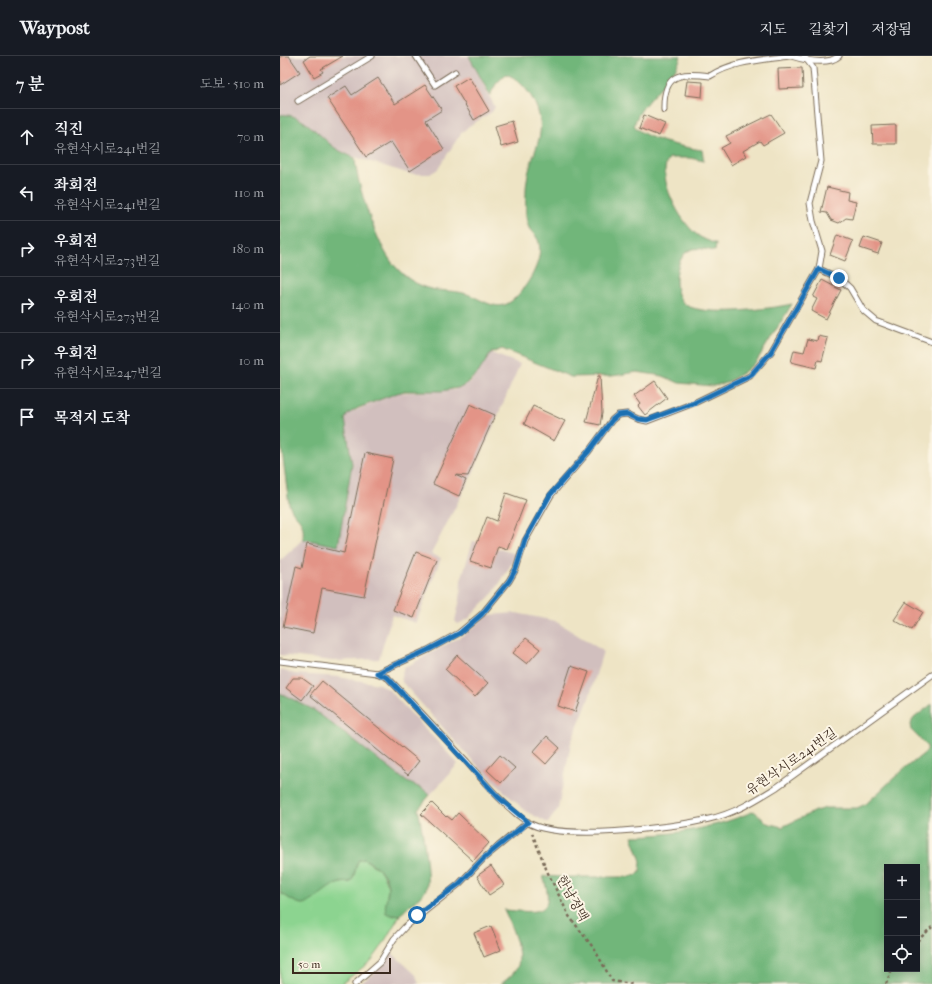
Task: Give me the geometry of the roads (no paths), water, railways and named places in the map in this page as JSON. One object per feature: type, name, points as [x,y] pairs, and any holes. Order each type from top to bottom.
[{"type":"lane","points":[[298,101],[372,56]]},
{"type":"lane","points":[[416,56],[435,85],[455,72]]},
{"type":"lane","points":[[664,110],[664,95],[669,83],[680,75],[710,76],[722,68],[734,64],[790,56],[808,61],[824,61],[839,56]]},
{"type":"lane","points":[[377,673],[428,650],[460,633],[482,614],[509,581],[516,569],[525,540],[550,495],[589,451],[612,420],[618,415],[627,414],[638,419],[647,420],[694,403],[750,376],[771,352],[819,269],[822,251],[812,221],[810,202],[820,161],[813,68],[804,56]]},
{"type":"lane","points":[[819,269],[839,278],[850,288],[863,310],[876,321],[932,342]]},
{"type":"lane","name":"유현삭시로241번길","points":[[280,661],[377,673],[388,678],[498,797],[528,822],[562,832],[609,831],[660,827],[710,819],[735,810],[758,799],[777,787],[932,675]]},
{"type":"lane","points":[[355,984],[380,962],[394,940],[417,915],[459,884],[484,858],[528,822]]}]
